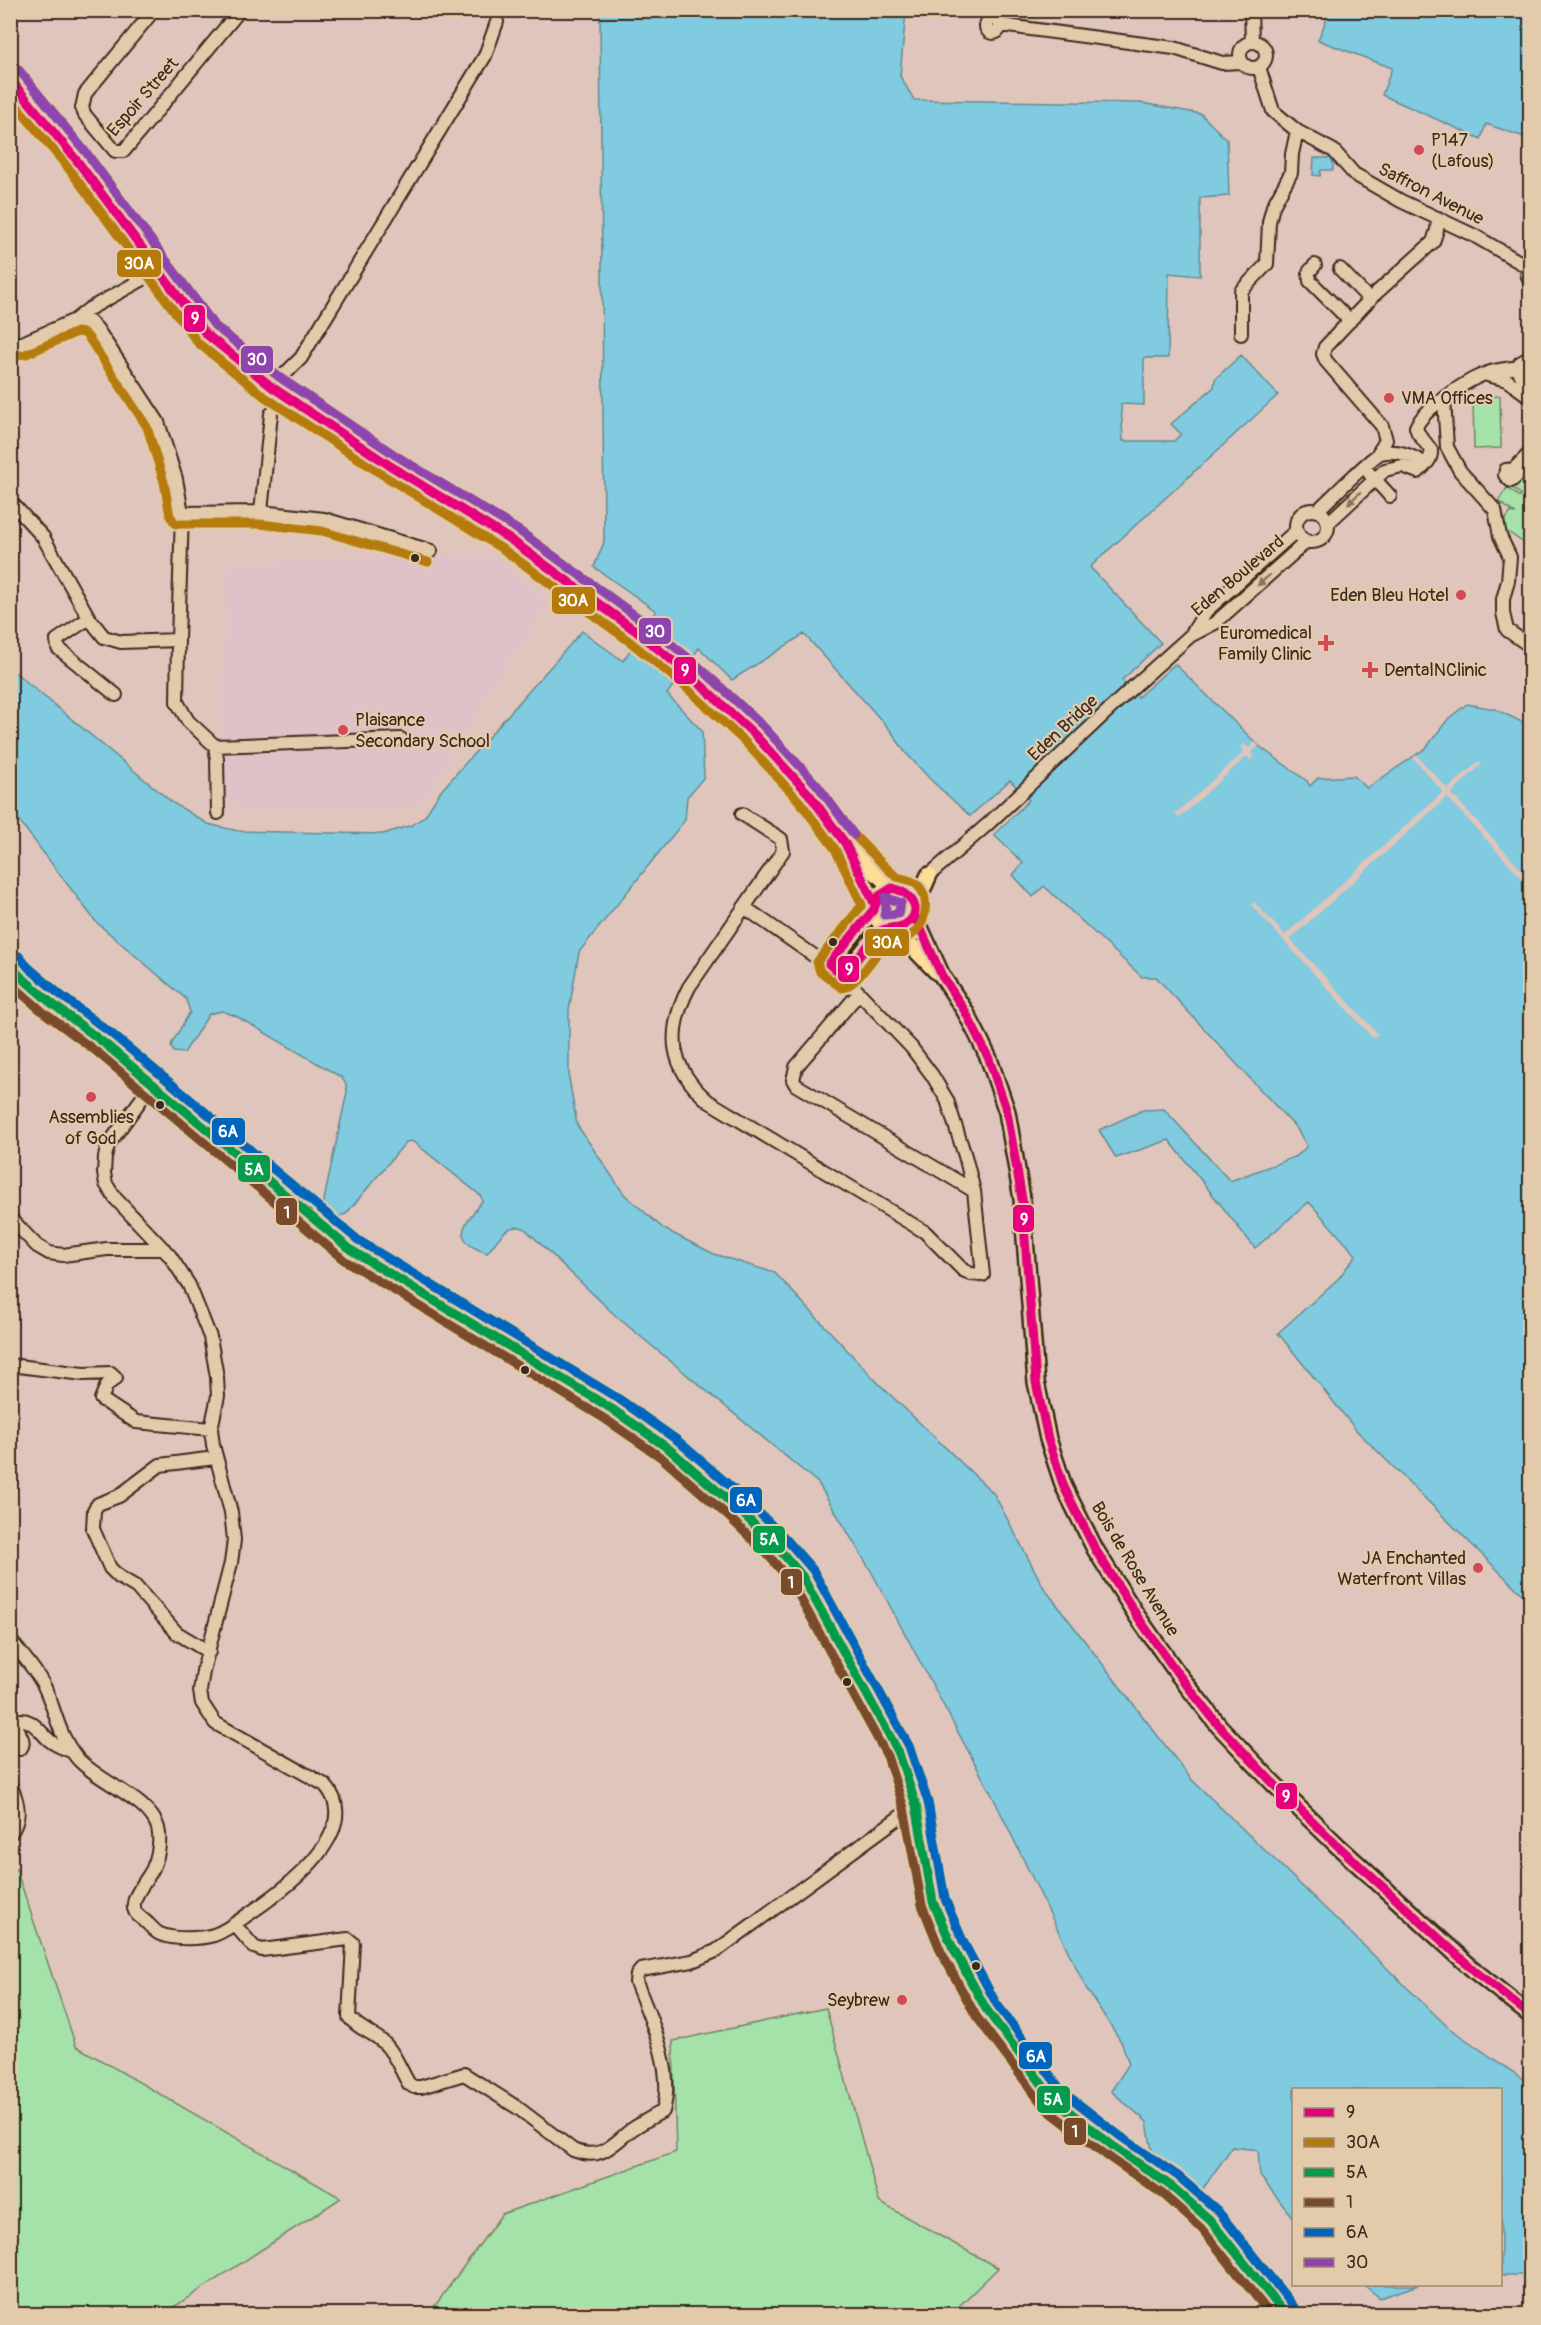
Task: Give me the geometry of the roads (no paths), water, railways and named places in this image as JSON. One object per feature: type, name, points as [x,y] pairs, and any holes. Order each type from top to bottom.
[{"type":"main road","points":[[10,78],[78,162],[206,334],[272,387],[389,465],[511,540],[636,631],[689,674],[762,742],[809,794],[844,843],[874,906],[878,920],[891,928]]},
{"type":"main road","points":[[844,843],[895,888],[911,897],[914,910]]},
{"type":"main road","points":[[828,964],[874,906],[880,893],[929,875]]},
{"type":"main road","points":[[843,976],[879,932],[906,924],[929,875]]},
{"type":"main road","name":"Bois de Rose Avenue","points":[[914,910],[942,976],[965,1011],[989,1059],[1007,1112],[1022,1199],[1036,1382],[1048,1439],[1064,1487],[1095,1549],[1171,1664],[1219,1726],[1338,1846],[1476,1972],[1530,2015]]},
{"type":"main road","name":"Bois de Rose Avenue","points":[[891,928],[942,976]]},
{"type":"main road","points":[[10,964],[50,1002],[153,1083],[351,1250],[612,1409],[669,1449],[736,1507],[778,1548],[801,1576],[898,1750],[916,1805],[933,1902],[952,1946],[986,2009],[1053,2099],[1113,2146],[1171,2186],[1210,2220],[1285,2314]]},
{"type":"street","name":"Espoir Street","points":[[154,10],[85,94],[82,103],[85,115],[115,151],[124,152],[240,10]]},
{"type":"street","points":[[1251,10],[1252,42]]},
{"type":"street","points":[[272,387],[301,358],[485,56],[497,21]]},
{"type":"street","points":[[1000,25],[1174,48],[1222,63],[1241,62]]},
{"type":"street","points":[[1252,42],[1261,44],[1266,52],[1265,61],[1259,67],[1247,67],[1241,62],[1239,55],[1242,47],[1252,42]]},
{"type":"street","name":"Saffron Avenue","points":[[1259,67],[1273,111],[1297,131],[1334,151],[1353,174],[1529,266]]},
{"type":"street","points":[[1241,334],[1241,291],[1267,264],[1269,222],[1273,206],[1291,173],[1297,131]]},
{"type":"street","points":[[1377,455],[1386,440],[1382,426],[1326,361],[1323,354],[1324,347],[1370,300],[1433,242],[1438,218]]},
{"type":"street","points":[[1315,266],[1309,272],[1310,281],[1350,321]]},
{"type":"street","points":[[1529,266],[1527,274],[1530,282]]},
{"type":"street","points":[[1340,269],[1370,300]]},
{"type":"street","points":[[10,344],[22,343],[75,320],[89,309],[156,272]]},
{"type":"street","points":[[75,320],[90,322],[97,329],[158,422],[176,479],[182,513],[177,702],[188,721],[215,746],[218,813]]},
{"type":"street","points":[[1530,357],[1523,360],[1519,367],[1520,374],[1529,381],[1530,398]]},
{"type":"street","points":[[1422,468],[1431,458],[1431,450],[1418,433],[1416,427],[1418,422],[1444,399],[1483,374],[1519,367]]},
{"type":"street","points":[[1483,374],[1508,380],[1530,398]]},
{"type":"street","points":[[1347,386],[1377,411],[1391,430],[1395,452],[1385,470]]},
{"type":"street","points":[[1444,399],[1447,447],[1460,471],[1495,510],[1500,536],[1510,557],[1508,581],[1503,599],[1507,630],[1530,646]]},
{"type":"street","points":[[261,512],[271,414]]},
{"type":"street","points":[[1377,455],[1395,452],[1413,456],[1422,468]]},
{"type":"street","points":[[1514,469],[1530,453]]},
{"type":"street","name":"Eden Boulevard","points":[[1307,541],[1297,530],[1298,519],[1302,514],[1312,510],[1317,511],[1377,455]]},
{"type":"street","points":[[1385,470],[1402,466],[1422,468]]},
{"type":"street","points":[[1364,468],[1390,495]]},
{"type":"street","name":"Eden Boulevard","points":[[1133,687],[1190,636],[1215,623],[1307,541],[1321,539],[1326,534],[1328,523],[1385,470]]},
{"type":"street","points":[[10,501],[43,537],[88,618],[104,637],[121,642],[178,640]]},
{"type":"street","points":[[1317,511],[1326,518],[1328,523]]},
{"type":"street","points":[[182,513],[261,512],[324,519],[431,551]]},
{"type":"street","name":"Eden Boulevard","points":[[1190,636],[1206,611],[1297,530]]},
{"type":"street","points":[[88,618],[57,640],[56,644],[116,695]]},
{"type":"street","name":"Eden Bridge","points":[[929,875],[1133,687]]},
{"type":"street","points":[[215,746],[402,739]]},
{"type":"street","points":[[742,814],[781,839],[783,844],[780,856],[744,907],[689,987],[677,1010],[673,1032],[682,1072],[708,1101],[925,1232],[963,1270],[971,1274],[983,1275],[974,1191],[947,1100],[911,1047],[843,976],[744,907]]},
{"type":"street","points":[[859,993],[796,1067],[793,1080],[796,1085],[974,1191]]},
{"type":"street","points":[[10,1640],[44,1686],[65,1743],[78,1760],[106,1783],[132,1797],[147,1810],[158,1827],[159,1851],[153,1869],[134,1904],[135,1912],[159,1934],[184,1938],[214,1935],[234,1924],[282,1890],[315,1861],[333,1825],[336,1804],[334,1795],[325,1785],[215,1724],[202,1703],[200,1691],[231,1563],[234,1540],[231,1512],[215,1458],[211,1429],[218,1396],[210,1337],[189,1285],[164,1250],[114,1198],[106,1184],[104,1173],[108,1145],[153,1083]]},
{"type":"street","points":[[10,1218],[37,1246],[49,1253],[63,1255],[108,1249],[164,1250]]},
{"type":"street","points":[[10,1365],[83,1374],[111,1373],[116,1378],[107,1385],[101,1399],[136,1422],[211,1429]]},
{"type":"street","points":[[209,1652],[177,1633],[136,1587],[119,1577],[110,1568],[93,1529],[94,1510],[98,1504],[119,1496],[160,1465],[215,1458]]},
{"type":"street","points":[[10,1743],[20,1749],[23,1745],[23,1740],[13,1722],[23,1720],[40,1729],[58,1746],[72,1751]]},
{"type":"street","points":[[10,1785],[16,1797],[18,1811],[16,1826],[10,1834]]},
{"type":"street","points":[[234,1924],[254,1947],[262,1950],[348,1939],[353,1943],[350,2018],[357,2027],[382,2041],[389,2048],[409,2084],[421,2087],[464,2074],[518,2108],[573,2150],[592,2154],[613,2147],[631,2131],[663,2111],[668,2095],[655,2031],[636,1982],[641,1970],[692,1961],[716,1951],[916,1805]]},
{"type":"water","points":[[600,11],[906,11],[900,76],[914,100],[1142,103],[1201,114],[1227,140],[1229,196],[1200,198],[1200,276],[1169,273],[1168,358],[1144,358],[1144,405],[1121,404],[1123,441],[1174,441],[1181,434],[1171,424],[1214,387],[1215,379],[1241,355],[1278,395],[1090,567],[1161,643],[1122,680],[1138,697],[1175,664],[1259,746],[1307,781],[1310,786],[1318,778],[1354,776],[1367,788],[1426,748],[1448,719],[1467,704],[1495,709],[1530,726],[1530,1602],[1357,1431],[1278,1333],[1339,1278],[1356,1255],[1309,1202],[1255,1248],[1169,1140],[1116,1158],[1099,1130],[1143,1110],[1164,1109],[1230,1181],[1297,1156],[1307,1146],[1297,1129],[1156,977],[1142,977],[1044,886],[1033,897],[1013,875],[1023,863],[994,835],[1029,800],[1010,780],[970,816],[905,752],[891,731],[804,634],[732,680],[699,648],[667,694],[702,731],[704,777],[687,797],[685,820],[579,952],[569,1010],[569,1078],[577,1125],[624,1194],[664,1229],[714,1254],[775,1273],[879,1384],[994,1494],[1044,1588],[1191,1779],[1449,2028],[1530,2084],[1530,2275],[1502,2275],[1502,2088],[1292,2088],[1292,2217],[1260,2176],[1258,2150],[1232,2147],[1195,2200],[1154,2162],[1147,2122],[1111,2091],[1129,2064],[1122,2043],[1086,1988],[993,1797],[871,1571],[818,1483],[617,1317],[524,1228],[517,1227],[507,1230],[487,1253],[467,1243],[464,1237],[466,1224],[482,1201],[481,1196],[415,1143],[406,1142],[346,1214],[339,1216],[327,1210],[324,1201],[347,1092],[346,1084],[341,1077],[236,1016],[222,1011],[209,1014],[184,1053],[174,1052],[171,1047],[172,1043],[190,1012],[186,999],[96,922],[11,810],[11,669],[173,803],[208,824],[238,831],[383,834],[412,825],[425,816],[440,792],[582,631],[623,661],[656,611],[594,567],[604,542]]},
{"type":"water","points":[[1330,11],[1530,11],[1530,139],[1486,124],[1481,139],[1382,95],[1392,68],[1318,40]]},
{"type":"water","points":[[1314,158],[1333,158],[1333,170],[1321,170],[1320,176],[1313,175]]},
{"type":"water","points":[[1365,2286],[1415,2286],[1380,2298]]},
{"type":"place","name":"P147 (Lafous)","points":[[1419,150]]},
{"type":"place","name":"VMA Offices","points":[[1389,398]]},
{"type":"place","name":"Eden Bleu Hotel","points":[[1461,595]]},
{"type":"place","name":"Euromedical Family Clinic","points":[[1326,643]]},
{"type":"place","name":"DentalNClinic","points":[[1370,670]]},
{"type":"place","name":"Plaisance Secondary School","points":[[343,730]]},
{"type":"place","name":"Assemblies of God","points":[[91,1097]]},
{"type":"place","name":"JA Enchanted Waterfront Villas","points":[[1478,1568]]},
{"type":"place","name":"Seybrew","points":[[902,2000]]}]
